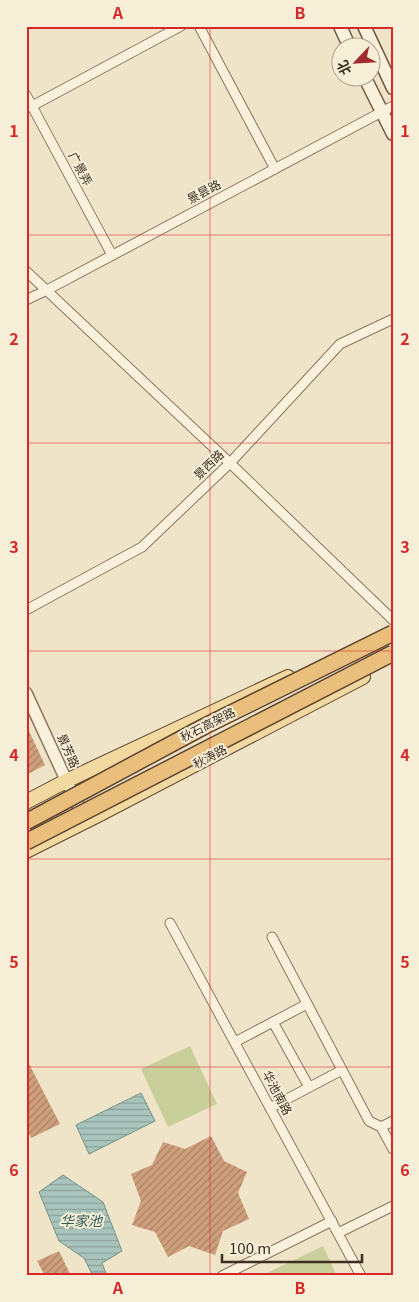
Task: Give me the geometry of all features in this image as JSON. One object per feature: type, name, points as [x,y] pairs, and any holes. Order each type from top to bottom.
[{"type":"highway","name":"秋石高架路","points":[[26,822],[205,726],[393,633]]},
{"type":"highway","name":"秋石高架路","points":[[26,842],[393,653]]},
{"type":"main road","points":[[340,26],[345,38]]},
{"type":"main road","points":[[364,26],[393,88]]},
{"type":"main road","points":[[372,88],[387,109],[393,134]]},
{"type":"main road","points":[[26,802],[66,780],[393,628]]},
{"type":"main road","name":"秋涛路","points":[[26,851],[393,661]]},
{"type":"street","points":[[32,106],[181,26]]},
{"type":"street","points":[[199,26],[275,169]]},
{"type":"street","name":"广景弄","points":[[26,94],[112,255]]},
{"type":"street","name":"景昙路","points":[[26,300],[387,109]]},
{"type":"street","points":[[26,271],[393,620]]},
{"type":"street","name":"景西路","points":[[26,610],[142,547],[230,463],[340,344],[393,319]]},
{"type":"street","name":"景芳路","points":[[26,693],[85,821]]},
{"type":"street","name":"华池南路","points":[[170,923],[361,1276]]},
{"type":"street","points":[[272,937],[369,1121],[381,1127],[393,1148]]},
{"type":"street","points":[[235,1042],[307,1004]]},
{"type":"street","points":[[273,1022],[309,1087]]},
{"type":"street","points":[[270,1108],[342,1070]]},
{"type":"street","points":[[381,1127],[393,1121]]},
{"type":"street","points":[[338,1233],[393,1206]]},
{"type":"street","points":[[222,1276],[332,1221]]},
{"type":"green space","points":[[190,1046],[217,1104],[168,1127],[141,1069]]},
{"type":"green space","points":[[323,1246],[337,1276],[261,1276]]},
{"type":"water","points":[[141,1093],[155,1121],[89,1154],[76,1125]]},
{"type":"water","name":"华家池","points":[[63,1175],[103,1202],[122,1251],[102,1263],[107,1276],[93,1276],[84,1258],[59,1241],[39,1192]]},
{"type":"building","points":[[26,725],[45,765],[26,775]]},
{"type":"building","points":[[26,1058],[60,1124],[31,1138],[26,1128]]},
{"type":"building","points":[[211,1136],[224,1161],[247,1172],[238,1193],[249,1219],[223,1231],[215,1255],[189,1246],[168,1257],[155,1232],[132,1225],[141,1201],[131,1174],[152,1165],[163,1142],[185,1149]]},
{"type":"building","points":[[59,1251],[71,1276],[45,1276],[37,1261]]}]
